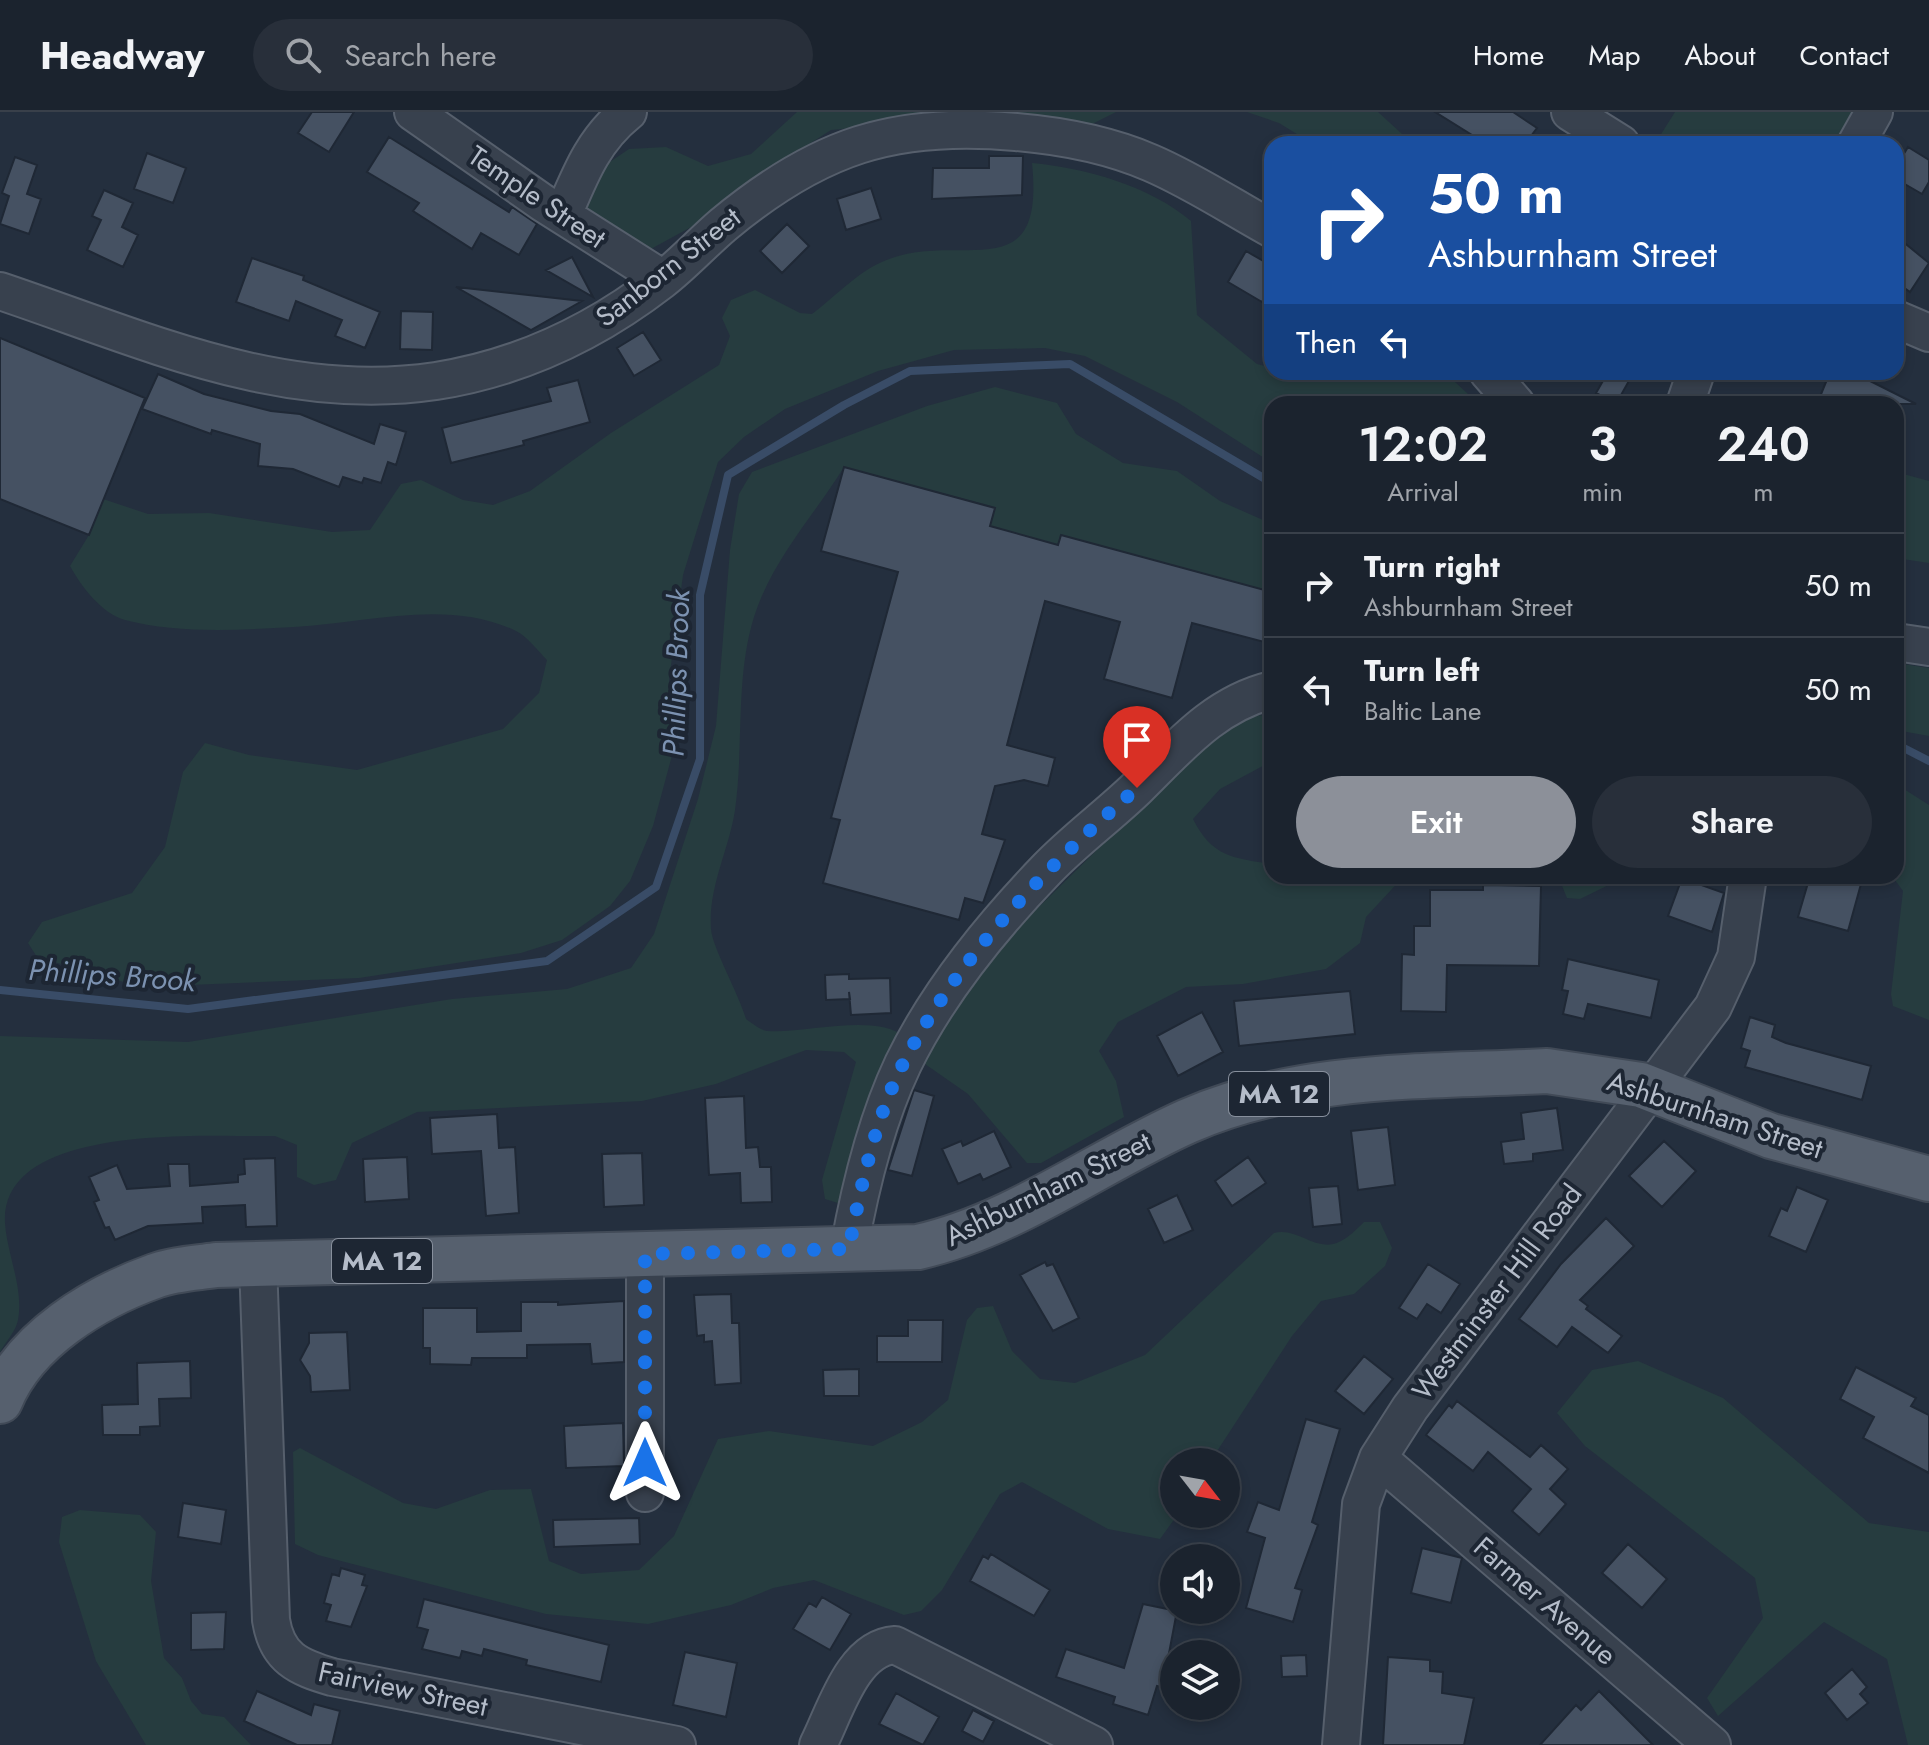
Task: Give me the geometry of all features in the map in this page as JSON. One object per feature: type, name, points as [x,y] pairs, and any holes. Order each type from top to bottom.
[{"type":"main road","name":"Ashburnham Street","points":[[0,1401],[5,1388],[59,1328],[99,1301],[157,1275],[216,1265],[918,1247],[964,1233],[1187,1121],[1254,1098],[1336,1083],[1547,1071],[1580,1073],[1650,1088],[1780,1139],[1929,1179]]},
{"type":"street","name":"Temple Street","points":[[413,112],[663,279]]},
{"type":"street","points":[[563,215],[593,148],[607,129],[628,112]]},
{"type":"street","points":[[1570,112],[1608,136]]},
{"type":"street","points":[[1860,136],[1874,112]]},
{"type":"street","name":"Sanborn Street","points":[[0,291],[197,361],[247,374],[349,385],[404,385],[487,370],[558,346],[612,316],[663,279],[722,226],[791,175],[849,147],[885,136],[939,128],[1039,134],[1108,146],[1179,176],[1264,224]]},
{"type":"street","points":[[1904,322],[1929,333]]},
{"type":"street","points":[[1495,380],[1509,396]]},
{"type":"street","points":[[1904,643],[1929,647]]},
{"type":"street","points":[[849,1249],[857,1203],[886,1107],[904,1063],[969,959],[1052,864],[1137,788],[1189,735],[1232,705],[1264,693]]},
{"type":"street","name":"Westminster Hill Road","points":[[1341,1745],[1361,1504],[1378,1458],[1410,1408],[1705,1018],[1728,979],[1737,950],[1747,884]]},
{"type":"street","points":[[645,1254],[645,1493]]},
{"type":"street","name":"Fairview Street","points":[[258,1264],[271,1620],[275,1640],[285,1656],[308,1670],[332,1677],[677,1745]]},
{"type":"street","name":"Farmer Avenue","points":[[1378,1458],[1712,1745]]},
{"type":"street","points":[[818,1745],[859,1666],[876,1650],[895,1645],[1094,1745]]},
{"type":"green space","points":[[797,112],[1116,112],[1090,125],[970,117],[831,130],[770,169],[704,220],[649,250],[581,206],[598,170],[629,149],[666,147],[708,166],[751,154]]},
{"type":"green space","points":[[1247,112],[1378,112],[1404,136],[1300,136],[1279,123]]},
{"type":"green space","points":[[1675,112],[1853,112],[1839,136],[1660,136]]},
{"type":"green space","points":[[1032,163],[1073,169],[1116,181],[1156,198],[1191,221],[1197,315],[1257,364],[1264,366],[1264,380],[1453,380],[1470,396],[1264,396],[1264,458],[1177,402],[1085,356],[1045,348],[954,350],[878,371],[785,409],[744,437],[718,462],[683,575],[669,680],[674,748],[653,826],[630,881],[610,906],[562,940],[521,953],[359,978],[141,987],[37,957],[28,943],[42,922],[132,893],[165,847],[183,772],[205,743],[249,755],[357,770],[503,729],[539,693],[547,660],[516,631],[490,621],[463,616],[406,615],[231,630],[187,629],[125,620],[100,605],[70,566],[89,535],[103,499],[148,514],[209,513],[332,532],[370,530],[401,484],[421,480],[463,500],[493,505],[530,491],[611,433],[719,365],[730,336],[722,318],[731,300],[755,290],[800,313],[812,314],[859,275],[892,258],[920,252],[994,248],[1013,242],[1026,227],[1033,202]]},
{"type":"green space","points":[[995,387],[1057,403],[1076,434],[1123,463],[1177,471],[1220,501],[1264,520],[1264,590],[1062,535],[1058,545],[990,526],[995,507],[844,467],[782,558],[754,617],[744,664],[735,810],[716,883],[711,929],[746,1019],[756,1026],[767,1031],[782,1031],[874,1026],[904,1036],[846,1195],[838,1203],[825,1199],[822,1180],[856,1062],[844,1052],[806,1050],[716,1084],[642,1101],[417,1112],[352,1143],[336,1180],[314,1185],[297,1177],[297,1145],[275,1136],[160,1137],[114,1142],[71,1151],[36,1167],[12,1190],[5,1223],[19,1308],[15,1328],[0,1352],[0,1036],[188,1042],[452,999],[567,989],[631,968],[654,934],[698,799],[716,726],[730,550],[739,494],[752,472],[927,406]]},
{"type":"green space","points":[[1904,474],[1929,481],[1929,563],[1904,559]]},
{"type":"green space","points":[[1904,664],[1929,668],[1929,736],[1904,731]]},
{"type":"green space","points":[[1251,715],[1264,716],[1264,765],[1220,789],[1193,819],[1208,841],[1225,854],[1264,862],[1264,884],[1397,884],[1366,917],[1360,943],[1326,969],[1243,984],[1186,987],[1118,1022],[1099,1051],[1116,1081],[1124,1117],[1041,1163],[1027,1163],[968,1094],[925,1064],[925,1039],[986,959],[1099,848],[1201,738]]},
{"type":"green space","points":[[1904,789],[1929,805],[1929,1020],[1893,1006],[1891,994],[1903,891],[1898,884],[1904,884]]},
{"type":"green space","points":[[1561,884],[1611,884],[1580,899],[1567,898]]},
{"type":"green space","points":[[1364,1222],[1380,1222],[1392,1248],[1385,1266],[1354,1294],[1321,1301],[1292,1336],[1219,1448],[1160,1448],[1160,1528],[1168,1528],[1160,1539],[1108,1529],[1022,1482],[1000,1494],[942,1590],[921,1611],[904,1615],[814,1580],[773,1588],[731,1605],[648,1624],[546,1614],[318,1555],[295,1544],[293,1452],[300,1448],[403,1503],[436,1509],[490,1490],[531,1489],[549,1561],[581,1574],[639,1570],[674,1536],[718,1439],[769,1431],[873,1446],[922,1422],[948,1400],[967,1320],[977,1308],[993,1306],[1012,1351],[1040,1379],[1075,1383],[1145,1355],[1274,1233],[1291,1233],[1331,1245],[1346,1238]]},
{"type":"green space","points":[[1638,1361],[1723,1398],[1869,1523],[1929,1532],[1929,1745],[1908,1745],[1887,1659],[1824,1622],[1718,1716],[1707,1698],[1763,1618],[1755,1578],[1585,1446],[1557,1413],[1592,1370]]},
{"type":"green space","points":[[80,1510],[140,1515],[156,1532],[151,1581],[164,1658],[182,1678],[191,1701],[202,1714],[224,1717],[251,1745],[146,1745],[96,1661],[59,1542],[62,1517]]},
{"type":"building","points":[[312,112],[354,112],[329,152],[298,133]]},
{"type":"building","points":[[1435,112],[1513,112],[1537,128],[1531,136],[1472,135]]},
{"type":"building","points":[[389,137],[509,212],[512,207],[537,224],[519,255],[481,233],[472,249],[413,211],[419,203],[367,172]]},
{"type":"building","points":[[1908,147],[1929,160],[1929,182],[1922,194],[1904,184],[1904,154]]},
{"type":"building","points":[[147,153],[186,168],[173,203],[134,189]]},
{"type":"building","points":[[989,156],[1023,156],[1022,195],[932,199],[933,168],[989,168]]},
{"type":"building","points":[[15,157],[37,165],[27,194],[41,199],[29,234],[0,224],[9,196],[2,193]]},
{"type":"building","points":[[871,188],[881,219],[846,230],[837,199]]},
{"type":"building","points":[[104,190],[133,203],[122,227],[138,235],[123,267],[87,250],[101,220],[92,216]]},
{"type":"building","points":[[787,224],[809,246],[782,273],[760,251]]},
{"type":"building","points":[[1904,243],[1929,263],[1910,292],[1904,288]]},
{"type":"building","points":[[1246,251],[1264,261],[1262,302],[1228,282]]},
{"type":"building","points":[[572,257],[593,297],[546,270]]},
{"type":"building","points":[[252,258],[304,276],[303,280],[380,312],[365,348],[335,336],[342,320],[296,301],[289,321],[236,302]]},
{"type":"building","points":[[456,287],[582,301],[531,330]]},
{"type":"building","points":[[401,311],[433,312],[432,350],[400,349]]},
{"type":"building","points":[[643,332],[661,360],[634,376],[617,348]]},
{"type":"building","points":[[0,338],[145,398],[89,535],[0,499]]},
{"type":"building","points":[[158,374],[204,394],[271,411],[300,414],[374,444],[380,424],[406,432],[396,465],[388,462],[381,483],[364,478],[362,483],[343,477],[339,487],[293,469],[258,466],[260,444],[212,430],[211,434],[142,409]]},
{"type":"building","points":[[578,380],[590,422],[523,441],[524,445],[451,463],[442,428],[551,401],[547,388]]},
{"type":"building","points":[[1603,380],[1630,380],[1620,396],[1596,393]]},
{"type":"building","points":[[1827,380],[1868,380],[1900,396],[1820,396]]},
{"type":"building","points":[[844,467],[995,508],[990,526],[1058,545],[1061,535],[1264,590],[1264,642],[1192,623],[1172,698],[1104,679],[1120,622],[1045,601],[1007,745],[1055,758],[1048,786],[1024,780],[995,786],[982,834],[1005,840],[983,903],[965,898],[959,920],[823,883],[840,820],[831,818],[898,572],[821,551]]},
{"type":"building","points":[[1680,884],[1699,884],[1724,893],[1712,932],[1668,916]]},
{"type":"building","points":[[1808,884],[1861,884],[1848,931],[1798,917]]},
{"type":"building","points":[[1483,885],[1541,886],[1539,966],[1447,965],[1446,1012],[1401,1011],[1402,954],[1414,955],[1414,926],[1430,926],[1430,890],[1483,890]]},
{"type":"building","points":[[1568,959],[1659,980],[1651,1018],[1588,1004],[1584,1019],[1563,1014],[1568,991],[1562,990]]},
{"type":"building","points":[[849,974],[849,979],[890,978],[891,1013],[851,1015],[850,999],[826,1000],[825,975]]},
{"type":"building","points":[[1350,991],[1355,1034],[1239,1046],[1234,1001]]},
{"type":"building","points":[[1202,1012],[1223,1052],[1178,1076],[1157,1036]]},
{"type":"building","points":[[1750,1017],[1775,1025],[1772,1037],[1786,1043],[1871,1066],[1862,1100],[1745,1067],[1750,1051],[1741,1048]]},
{"type":"building","points":[[914,1090],[934,1096],[912,1176],[888,1170]]},
{"type":"building","points":[[744,1096],[746,1148],[758,1147],[760,1167],[771,1167],[772,1202],[741,1203],[740,1173],[709,1175],[705,1098]]},
{"type":"building","points":[[1557,1108],[1563,1150],[1533,1154],[1533,1161],[1504,1164],[1501,1142],[1524,1139],[1521,1113]]},
{"type":"building","points":[[497,1114],[499,1148],[515,1147],[519,1213],[486,1216],[481,1151],[432,1154],[430,1118]]},
{"type":"building","points":[[1388,1127],[1395,1185],[1358,1190],[1351,1131]]},
{"type":"building","points":[[994,1131],[1011,1167],[983,1180],[980,1174],[958,1184],[942,1149],[961,1141],[963,1146]]},
{"type":"building","points":[[1664,1141],[1696,1171],[1662,1207],[1629,1176]]},
{"type":"building","points":[[642,1153],[644,1205],[604,1207],[602,1154]]},
{"type":"building","points":[[407,1157],[409,1199],[365,1202],[363,1159]]},
{"type":"building","points":[[1248,1157],[1266,1183],[1232,1206],[1215,1181]]},
{"type":"building","points":[[275,1158],[277,1226],[246,1227],[245,1205],[202,1207],[203,1223],[148,1226],[115,1240],[109,1227],[105,1228],[94,1202],[99,1200],[89,1177],[117,1165],[127,1189],[170,1186],[168,1164],[189,1164],[190,1186],[238,1182],[238,1175],[245,1174],[244,1159]]},
{"type":"building","points":[[1338,1186],[1342,1224],[1313,1227],[1309,1188]]},
{"type":"building","points":[[1797,1187],[1828,1200],[1806,1252],[1769,1236],[1781,1208],[1787,1211]]},
{"type":"building","points":[[1177,1195],[1193,1230],[1164,1243],[1148,1209]]},
{"type":"building","points":[[1606,1218],[1634,1246],[1580,1300],[1588,1306],[1586,1309],[1622,1336],[1608,1353],[1572,1327],[1557,1347],[1519,1319],[1561,1264]]},
{"type":"building","points":[[1045,1262],[1047,1266],[1053,1264],[1079,1318],[1053,1331],[1020,1275]]},
{"type":"building","points":[[1428,1264],[1460,1284],[1441,1313],[1427,1304],[1417,1319],[1399,1308]]},
{"type":"building","points":[[731,1294],[732,1323],[739,1323],[741,1383],[715,1385],[712,1341],[704,1342],[704,1335],[697,1336],[694,1295]]},
{"type":"building","points":[[624,1301],[624,1362],[592,1364],[590,1344],[527,1345],[527,1358],[472,1358],[471,1365],[430,1364],[430,1348],[423,1348],[423,1308],[477,1308],[477,1332],[521,1331],[521,1302],[558,1302],[558,1305]]},
{"type":"building","points":[[908,1320],[943,1320],[942,1362],[877,1362],[877,1336],[908,1336]]},
{"type":"building","points":[[347,1332],[350,1390],[311,1392],[310,1376],[300,1360],[309,1343],[309,1333]]},
{"type":"building","points":[[1364,1356],[1393,1379],[1364,1414],[1335,1391]]},
{"type":"building","points":[[190,1361],[191,1398],[159,1399],[160,1426],[140,1427],[140,1435],[103,1435],[102,1405],[138,1404],[137,1363]]},
{"type":"building","points":[[1856,1367],[1916,1398],[1911,1406],[1929,1415],[1929,1473],[1863,1438],[1874,1417],[1840,1399]]},
{"type":"building","points":[[859,1369],[859,1396],[824,1396],[823,1370]]},
{"type":"building","points":[[1457,1401],[1530,1457],[1541,1445],[1568,1469],[1550,1489],[1566,1504],[1539,1535],[1512,1511],[1531,1489],[1488,1452],[1473,1471],[1426,1435],[1449,1405],[1452,1408]]},
{"type":"building","points":[[1306,1419],[1340,1429],[1312,1522],[1318,1525],[1295,1588],[1302,1590],[1293,1622],[1246,1608],[1265,1538],[1247,1532],[1258,1502],[1279,1510]]},
{"type":"building","points":[[623,1423],[624,1466],[566,1468],[564,1426]]},
{"type":"building","points":[[183,1503],[226,1510],[221,1544],[178,1537]]},
{"type":"building","points":[[639,1518],[640,1544],[554,1547],[553,1520]]},
{"type":"building","points":[[1628,1544],[1667,1579],[1642,1608],[1602,1573]]},
{"type":"building","points":[[1422,1548],[1462,1558],[1451,1603],[1411,1593]]},
{"type":"building","points":[[991,1554],[1050,1590],[1034,1616],[970,1581],[983,1556],[988,1559]]},
{"type":"building","points":[[341,1568],[365,1575],[362,1585],[367,1586],[351,1627],[326,1621],[331,1605],[324,1603],[332,1574],[339,1576]]},
{"type":"building","points":[[822,1597],[851,1614],[830,1650],[793,1629],[809,1603],[816,1607]]},
{"type":"building","points":[[424,1599],[609,1645],[601,1682],[526,1665],[527,1660],[484,1649],[482,1656],[462,1651],[460,1658],[422,1649],[428,1630],[417,1627]]},
{"type":"building","points":[[1143,1604],[1160,1608],[1160,1624],[1175,1624],[1172,1640],[1160,1640],[1160,1687],[1157,1686],[1148,1715],[1113,1704],[1115,1697],[1056,1677],[1066,1649],[1124,1668]]},
{"type":"building","points":[[226,1612],[224,1649],[191,1650],[191,1613]]},
{"type":"building","points":[[685,1652],[737,1663],[726,1717],[673,1705]]},
{"type":"building","points":[[1306,1655],[1307,1676],[1282,1677],[1281,1656]]},
{"type":"building","points":[[1388,1657],[1430,1660],[1430,1671],[1443,1672],[1442,1693],[1474,1698],[1464,1745],[1383,1745]]},
{"type":"building","points":[[1852,1669],[1867,1687],[1860,1694],[1868,1703],[1847,1720],[1825,1693]]},
{"type":"building","points":[[257,1691],[311,1715],[314,1704],[340,1711],[332,1745],[297,1745],[244,1721]]},
{"type":"building","points":[[1599,1691],[1653,1745],[1540,1745],[1576,1705],[1581,1710]]},
{"type":"building","points":[[896,1693],[939,1717],[923,1745],[879,1724]]},
{"type":"building","points":[[973,1710],[994,1721],[983,1742],[962,1731]]},
{"type":"waterway","name":"Phillips Brook","points":[[0,990],[188,1009],[547,961],[656,887],[700,759],[700,595],[728,475],[844,405],[910,371],[1070,364],[1264,478]]},
{"type":"waterway","name":"Phillips Brook","points":[[1904,748],[1929,761]]},
{"type":"route","points":[[645,1463],[645,1254],[849,1249],[857,1203],[886,1107],[904,1063],[934,1012],[984,939],[1059,857],[1137,788]]}]
